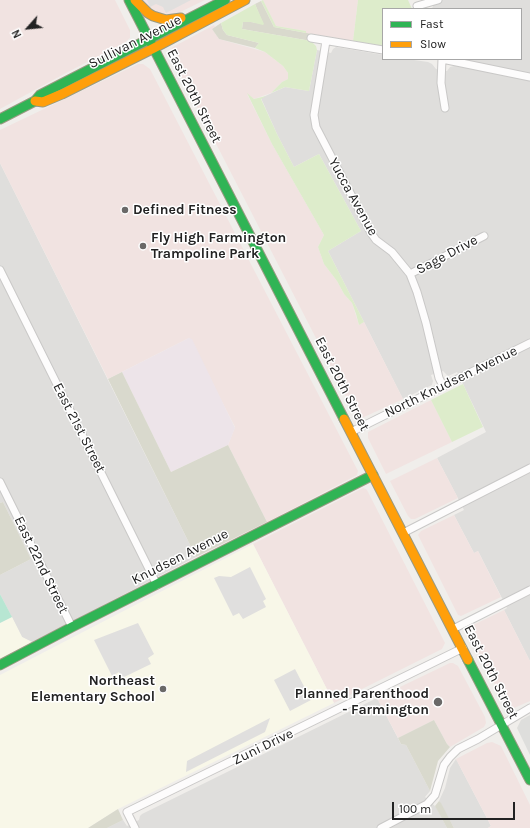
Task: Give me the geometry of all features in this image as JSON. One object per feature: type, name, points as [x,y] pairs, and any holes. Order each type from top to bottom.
[{"type":"main road","name":"East 20th Street","points":[[129,0],[530,780]]},
{"type":"main road","points":[[135,0],[148,13],[161,18],[170,20],[190,17]]},
{"type":"main road","name":"Sullivan Avenue","points":[[0,119],[35,101],[40,95],[225,0]]},
{"type":"main road","name":"Sullivan Avenue","points":[[35,101],[43,102],[154,48],[245,0]]},
{"type":"main road","name":"Knudsen Avenue","points":[[0,665],[373,475]]},
{"type":"street","points":[[417,5],[438,0]]},
{"type":"street","points":[[311,38],[382,50]]},
{"type":"street","name":"Yucca Avenue","points":[[326,41],[314,115],[316,127],[371,233],[376,240],[392,252],[410,274],[426,322],[439,378],[443,386]]},
{"type":"street","points":[[442,60],[441,83],[445,108]]},
{"type":"street","points":[[447,60],[530,77]]},
{"type":"street","name":"Sage Drive","points":[[410,274],[484,236]]},
{"type":"street","name":"East 21st Street","points":[[0,270],[157,585]]},
{"type":"street","name":"North Knudsen Avenue","points":[[351,432],[530,343]]},
{"type":"street","points":[[404,533],[530,468]]},
{"type":"street","name":"East 22nd Street","points":[[0,482],[72,627]]},
{"type":"street","points":[[453,629],[530,590]]},
{"type":"street","name":"Zuni Drive","points":[[135,828],[127,812],[463,648]]},
{"type":"street","points":[[384,827],[427,804],[435,795],[444,765],[453,753],[530,708]]},
{"type":"shaded area","points":[[0,0],[115,0],[130,30],[130,38],[124,43],[0,109]]},
{"type":"shaded area","points":[[142,0],[205,0],[170,17],[155,14]]},
{"type":"shaded area","points":[[147,0],[191,0],[166,13],[163,7],[156,4],[150,7]]},
{"type":"shaded area","points":[[263,0],[358,0],[353,41],[276,26]]},
{"type":"shaded area","points":[[431,0],[530,0],[530,661],[504,610],[507,608],[478,551],[474,553],[454,515],[464,510],[437,458],[486,432],[457,372],[448,376],[443,371],[431,375],[433,381],[432,385],[403,399],[328,251],[361,231],[319,154],[294,167],[261,98],[285,87],[309,91],[317,50],[331,53],[336,47],[382,55],[382,60],[414,60],[428,62],[436,69],[447,71],[450,67],[454,66],[454,60],[522,60],[522,8],[432,8],[433,7]]},
{"type":"shaded area","points":[[261,1],[274,27],[312,34],[311,41],[242,29],[243,22],[263,24],[255,4]]},
{"type":"shaded area","points":[[221,23],[223,30],[227,35],[259,43],[255,48],[219,39],[212,29]]},
{"type":"shaded area","points":[[214,25],[215,27],[212,29],[219,39],[265,52],[283,66],[288,73],[288,79],[282,82],[271,93],[254,99],[247,94],[272,144],[324,235],[318,247],[324,264],[337,281],[344,294],[352,303],[359,325],[364,322],[403,399],[362,418],[356,416],[171,56],[171,49],[173,47]]},
{"type":"shaded area","points":[[138,64],[143,64],[150,69],[358,471],[357,475],[267,522],[228,445],[235,427],[189,338],[108,379],[0,163],[0,130]]},
{"type":"shaded area","points":[[0,163],[196,557],[32,642],[22,637],[0,594],[0,575],[31,559],[3,502],[0,503]]},
{"type":"shaded area","points":[[189,338],[192,339],[235,428],[228,445],[171,472],[122,372]]},
{"type":"shaded area","points":[[122,372],[171,472],[228,445],[267,522],[196,557],[108,379]]},
{"type":"shaded area","points":[[431,400],[452,442],[386,474],[368,438],[368,432]]},
{"type":"shaded area","points":[[437,458],[458,498],[415,519],[411,519],[390,481]]},
{"type":"shaded area","points":[[363,488],[367,490],[445,643],[442,649],[334,703],[253,544]]},
{"type":"shaded area","points":[[3,502],[31,559],[0,575],[0,503]]},
{"type":"shaded area","points":[[454,515],[474,553],[478,551],[501,597],[461,616],[458,615],[418,535],[421,531]]},
{"type":"shaded area","name":"Northeast Elementary School","points":[[253,544],[334,703],[118,809],[88,828],[0,828],[0,675]]},
{"type":"shaded area","points":[[250,567],[266,599],[263,601],[266,607],[243,619],[239,613],[233,616],[214,578],[219,576],[231,577]]},
{"type":"shaded area","points":[[504,610],[530,661],[530,701],[514,708],[509,707],[504,702],[467,631],[469,627]]},
{"type":"shaded area","points":[[12,617],[22,637],[32,642],[0,659],[0,623]]},
{"type":"shaded area","points":[[138,623],[154,654],[148,658],[151,664],[122,678],[119,672],[112,676],[94,640]]},
{"type":"shaded area","points":[[450,663],[458,666],[485,717],[486,723],[484,727],[450,747],[434,720],[398,738],[377,698]]},
{"type":"shaded area","points":[[295,669],[311,700],[290,711],[274,680]]},
{"type":"shaded area","points":[[377,698],[401,744],[406,745],[430,791],[425,797],[436,807],[447,828],[107,828],[123,820],[127,826],[139,820],[142,814]]},
{"type":"shaded area","points":[[530,715],[530,755],[517,728],[521,720]]},
{"type":"shaded area","points":[[270,718],[265,732],[186,772],[187,761]]},
{"type":"shaded area","points":[[434,720],[450,747],[438,761],[430,791],[406,745],[401,744],[398,738]]},
{"type":"shaded area","points":[[492,742],[501,746],[530,805],[530,828],[488,828],[491,826],[456,759],[487,743]]},
{"type":"shaded area","points":[[456,759],[491,826],[488,828],[454,828],[439,801],[445,788],[450,768]]},
{"type":"shaded area","points":[[439,801],[454,828],[447,828],[435,806]]},
{"type":"shaded area","points":[[118,809],[123,820],[107,828],[88,828]]},
{"type":"green space","points":[[263,0],[276,26],[306,31],[306,33],[274,27],[261,1]]},
{"type":"green space","points":[[358,0],[408,0],[412,8],[382,8],[382,46],[353,41]]},
{"type":"green space","points":[[255,4],[264,24],[243,22],[242,29],[311,41],[316,46],[317,50],[309,91],[285,87],[271,93],[282,82],[288,79],[288,73],[283,66],[265,52],[255,48],[259,43],[227,35],[223,30],[221,23]]},
{"type":"green space","points":[[247,93],[254,99],[266,96],[261,99],[294,167],[319,154],[361,231],[328,251],[364,322],[359,325],[352,303],[344,294],[337,281],[324,264],[318,247],[324,235],[272,144]]},
{"type":"green space","points":[[463,384],[483,427],[452,442],[431,400]]},
{"type":"green space","points":[[0,594],[12,617],[0,623]]},
{"type":"traffic: fast","points":[[129,0],[344,419]]},
{"type":"traffic: fast","points":[[0,119],[35,101],[40,95],[225,0]]},
{"type":"traffic: fast","points":[[0,665],[373,475]]},
{"type":"traffic: fast","points":[[468,660],[530,780]]},
{"type":"traffic: slow","points":[[135,0],[153,16],[166,20],[181,18]]},
{"type":"traffic: slow","points":[[35,101],[43,102],[62,94],[245,0]]},
{"type":"traffic: slow","points":[[344,419],[468,660]]},
{"type":"place","name":"Defined Fitness","points":[[125,210]]},
{"type":"place","name":"Fly High Farmington Trampoline Park","points":[[143,246]]},
{"type":"place","name":"Northeast Elementary School","points":[[163,689]]},
{"type":"place","name":"Planned Parenthood - Farmington","points":[[438,702]]}]
